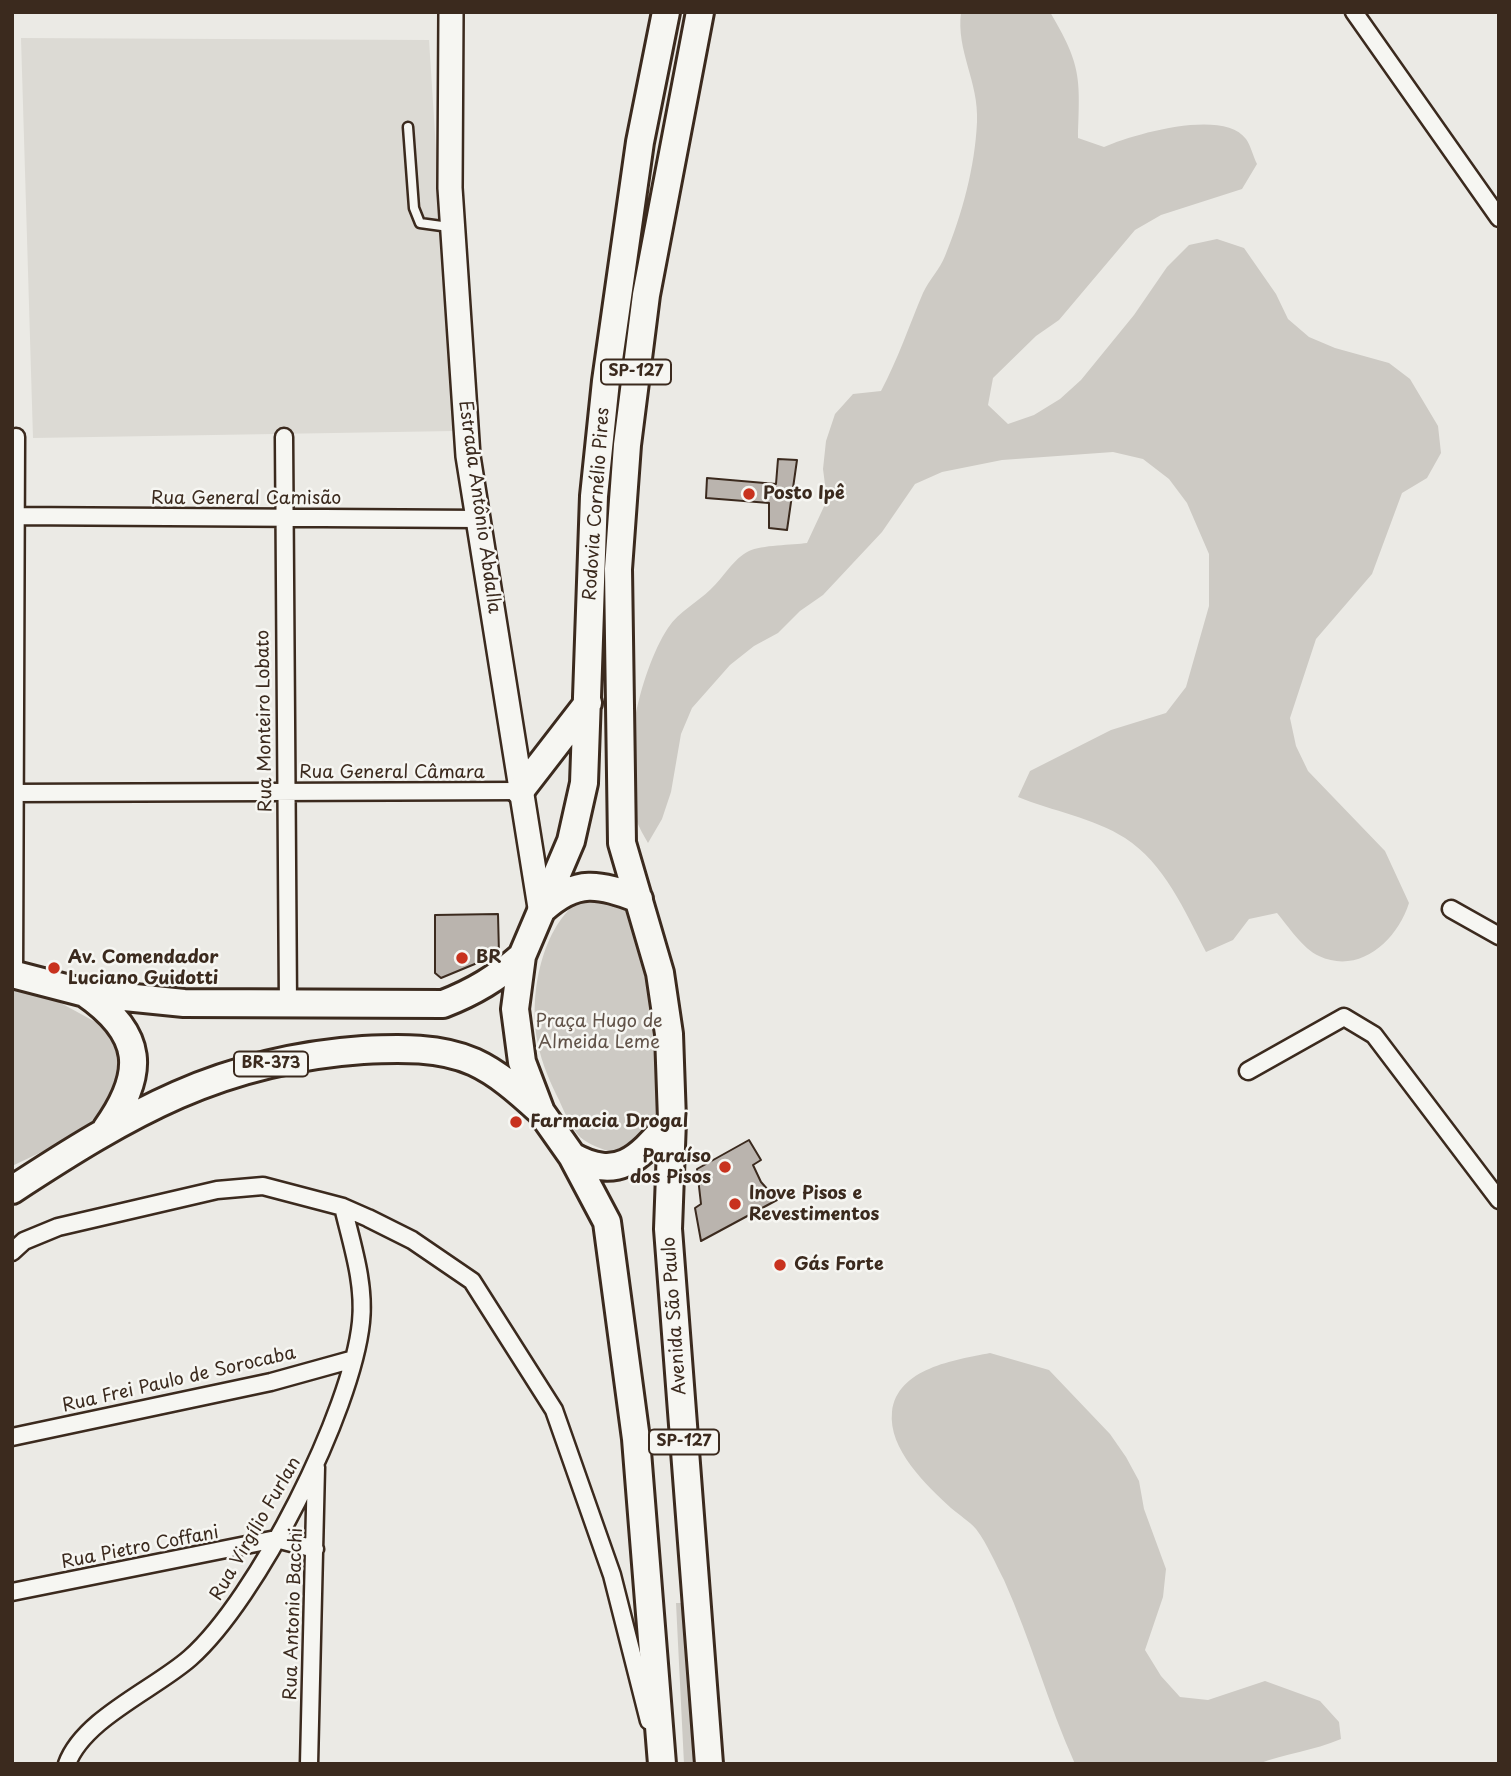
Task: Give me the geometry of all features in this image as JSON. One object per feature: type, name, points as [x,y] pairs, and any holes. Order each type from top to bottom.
[{"type":"main road","name":"Rodovia Cornélio Pires","points":[[542,911],[571,841],[584,783],[594,496],[606,381],[640,142],[666,12]]},
{"type":"main road","name":"Rodovia Cornélio Pires","points":[[639,899],[622,843],[619,555],[627,445],[646,295],[700,12]]},
{"type":"main road","points":[[520,791],[588,703]]},
{"type":"main road","points":[[542,911],[558,895],[593,885],[639,899]]},
{"type":"main road","name":"SP-127","points":[[639,899],[660,973],[669,1034],[672,1120]]},
{"type":"main road","name":"SP-127","points":[[542,911],[522,956],[515,1009],[522,1062],[541,1112],[572,1156],[607,1222],[636,1439],[661,1764]]},
{"type":"main road","points":[[13,975],[85,993],[184,1003],[443,1004],[479,989],[522,956]]},
{"type":"main road","points":[[85,993],[108,1011],[125,1032],[131,1043],[135,1065],[127,1096],[105,1130]]},
{"type":"main road","name":"BR-373","points":[[12,1190],[105,1130],[172,1096],[240,1071],[316,1054],[390,1048],[436,1051],[472,1061],[503,1079],[541,1112]]},
{"type":"main road","points":[[572,1156],[591,1167],[612,1169],[633,1160],[672,1120]]},
{"type":"main road","name":"Avenida São Paulo","points":[[672,1120],[668,1228],[709,1764]]},
{"type":"street","name":"Estrada Antônio Abdalla","points":[[451,12],[452,227],[468,456],[520,791],[542,911]]},
{"type":"street","points":[[1354,12],[1499,218]]},
{"type":"street","points":[[13,975],[13,516],[16,437]]},
{"type":"street","name":"Rua Monteiro Lobato","points":[[284,437],[288,1005]]},
{"type":"street","name":"Rua General Camisão","points":[[13,516],[479,519]]},
{"type":"street","name":"Rua General Câmara","points":[[12,793],[520,791]]},
{"type":"street","points":[[1451,909],[1499,936]]},
{"type":"street","points":[[1248,1071],[1344,1017],[1374,1035],[1499,1200]]},
{"type":"street","points":[[12,1252],[24,1241],[58,1227],[217,1190],[263,1186],[343,1208],[412,1240],[472,1281],[554,1410],[612,1575],[661,1764]]},
{"type":"street","name":"Rua Virgílio Furlan","points":[[67,1764],[71,1754],[95,1727],[191,1658],[228,1617],[276,1539],[316,1465],[354,1359],[361,1321],[361,1293],[343,1208]]},
{"type":"street","name":"Rua Frei Paulo de Sorocaba","points":[[12,1437],[271,1382],[354,1359]]},
{"type":"street","name":"Rua Antonio Bacchi","points":[[309,1764],[316,1465]]},
{"type":"street","name":"Rua Pietro Coffani","points":[[12,1592],[215,1554],[276,1539],[315,1549]]},
{"type":"lane","points":[[408,127],[414,208],[420,223],[452,227]]},
{"type":"shaded area","points":[[21,38],[429,40],[454,431],[33,438]]},
{"type":"green space","points":[[961,12],[1050,12],[1068,46],[1077,73],[1078,138],[1104,147],[1156,131],[1199,124],[1219,125],[1235,130],[1246,139],[1257,164],[1242,189],[1161,215],[1135,230],[1059,320],[1036,336],[993,378],[988,405],[1008,424],[1034,415],[1060,399],[1081,380],[1134,315],[1167,267],[1189,245],[1217,239],[1244,248],[1276,294],[1288,319],[1309,337],[1335,348],[1389,363],[1410,379],[1438,426],[1441,453],[1427,478],[1402,493],[1372,574],[1316,639],[1290,718],[1296,746],[1308,771],[1385,851],[1409,903],[1403,917],[1386,941],[1362,958],[1334,961],[1313,953],[1277,913],[1249,919],[1233,940],[1206,952],[1172,889],[1139,848],[1100,825],[1018,797],[1030,771],[1111,730],[1166,713],[1186,687],[1209,606],[1209,554],[1187,503],[1169,479],[1143,459],[1113,452],[1002,460],[942,472],[915,484],[882,532],[823,595],[800,611],[778,633],[754,646],[730,665],[692,708],[681,734],[671,792],[662,819],[648,843],[636,819],[629,774],[634,721],[648,669],[668,628],[744,554],[761,548],[807,543],[827,500],[823,469],[826,441],[835,414],[853,394],[881,391],[923,293],[945,256],[967,190],[977,122],[975,93],[960,27]]},
{"type":"green space","name":"Praça Hugo de Almeida Leme","points":[[583,898],[623,902],[634,914],[646,944],[656,1002],[660,1066],[659,1096],[654,1122],[647,1142],[614,1153],[587,1142],[574,1129],[544,1066],[535,1025],[537,984],[548,944],[569,910]]},
{"type":"green space","points":[[12,988],[48,996],[101,1025],[117,1047],[124,1066],[121,1093],[90,1129],[12,1166]]},
{"type":"green space","points":[[990,1353],[1049,1370],[1110,1434],[1126,1457],[1139,1481],[1144,1509],[1166,1569],[1163,1597],[1145,1650],[1161,1676],[1180,1697],[1208,1700],[1265,1681],[1320,1701],[1339,1722],[1341,1739],[1258,1764],[1075,1764],[1014,1603],[988,1548],[976,1529],[920,1477],[902,1453],[892,1426],[896,1397],[904,1385],[916,1376],[945,1363]]},
{"type":"green space","points":[[676,1603],[684,1603],[695,1764],[684,1764]]},
{"type":"building","name":"Posto Ipê","points":[[778,459],[797,460],[787,530],[769,528],[769,503],[706,498],[707,478],[776,484]]},
{"type":"building","points":[[498,914],[499,954],[441,978],[435,973],[435,915]]},
{"type":"building","name":"Inove Pisos e Revestimentos","points":[[749,1140],[761,1160],[753,1165],[761,1182],[777,1200],[701,1241],[695,1208],[701,1204],[697,1169]]},
{"type":"place","name":"Posto Ipê","points":[[749,494]]},
{"type":"place","name":"BR","points":[[462,958]]},
{"type":"place","name":"Av. Comendador Luciano Guidotti","points":[[54,968]]},
{"type":"place","name":"Farmacia Drogal","points":[[516,1122]]},
{"type":"place","name":"Paraíso dos Pisos","points":[[725,1167]]},
{"type":"place","name":"Inove Pisos e Revestimentos","points":[[735,1204]]},
{"type":"place","name":"Gás Forte","points":[[780,1265]]}]
